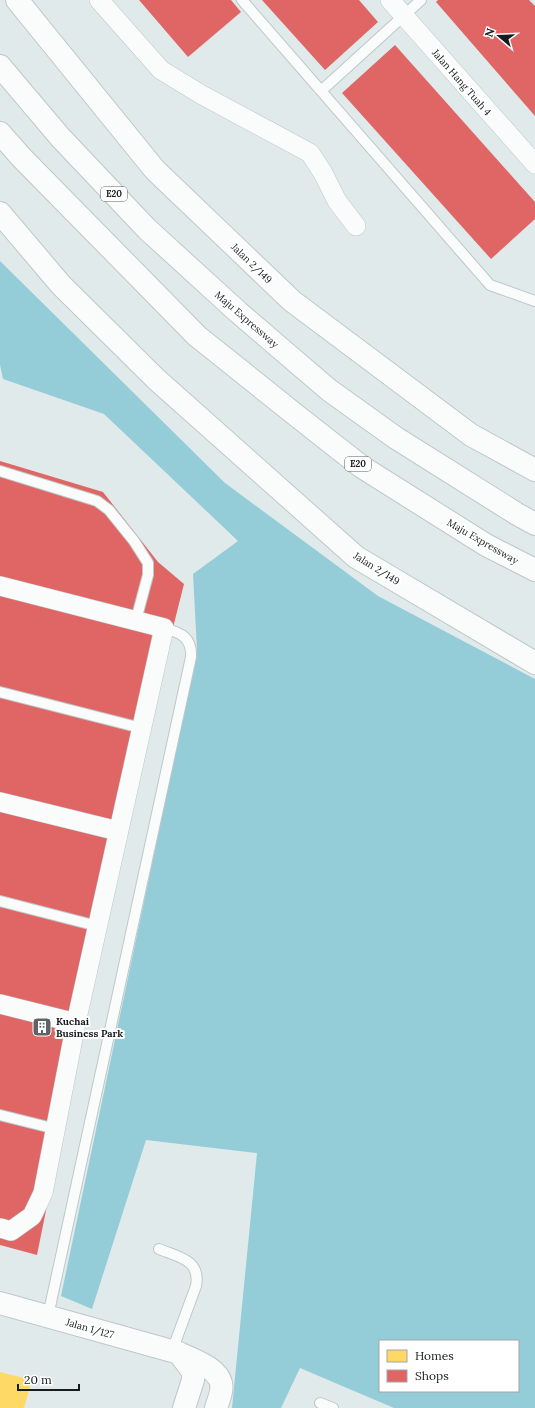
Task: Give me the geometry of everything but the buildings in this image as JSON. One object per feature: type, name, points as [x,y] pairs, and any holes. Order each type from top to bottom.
[{"type":"main road","name":"Jalan 2/149","points":[[17,0],[155,170],[292,301],[471,435],[535,470]]},
{"type":"main road","name":"Maju Expressway","points":[[0,66],[60,137],[147,229],[238,312],[329,390],[396,438],[535,524]]},
{"type":"main road","name":"Maju Expressway","points":[[0,133],[21,157],[197,336],[362,467],[486,545],[535,570]]},
{"type":"main road","name":"Jalan 2/149","points":[[0,213],[61,285],[156,379],[356,556],[535,663]]},
{"type":"main road","name":"Jalan 1/127","points":[[0,1303],[175,1352],[196,1361],[217,1374],[221,1384],[216,1408]]},
{"type":"main road","points":[[175,1352],[193,1372],[193,1380],[184,1408]]},
{"type":"street","points":[[99,0],[160,70],[202,95],[310,153],[323,173],[337,202],[356,226]]},
{"type":"street","name":"Jalan Hang Tuah 4","points":[[390,0],[535,164]]},
{"type":"street","points":[[0,586],[164,628],[76,1023],[43,1192],[32,1216],[11,1231],[0,1228]]},
{"type":"street","points":[[0,802],[118,831]]},
{"type":"street","points":[[0,1004],[76,1023]]},
{"type":"lane","points":[[242,0],[490,285],[535,301]]},
{"type":"lane","points":[[320,91],[421,0]]},
{"type":"lane","points":[[0,471],[98,502],[109,510],[134,541],[148,563],[148,575],[136,620]]},
{"type":"lane","points":[[48,1316],[191,657],[191,649],[188,641],[183,635],[164,628]]},
{"type":"lane","points":[[0,692],[142,728]]},
{"type":"lane","points":[[0,901],[97,926]]},
{"type":"lane","points":[[0,1115],[56,1129]]},
{"type":"lane","points":[[158,1249],[183,1258],[190,1263],[198,1278],[175,1352]]},
{"type":"lane","points":[[320,1403],[332,1408]]},
{"type":"shaded area","points":[[0,261],[225,483],[378,596],[535,679],[535,1408],[394,1408],[300,1368],[281,1408],[232,1408],[257,1153],[146,1140],[92,1309],[61,1296],[197,650],[193,574],[238,541],[104,414],[3,379],[0,365]]},
{"type":"place","name":"Kuchai Business Park","points":[[42,1027]]}]
